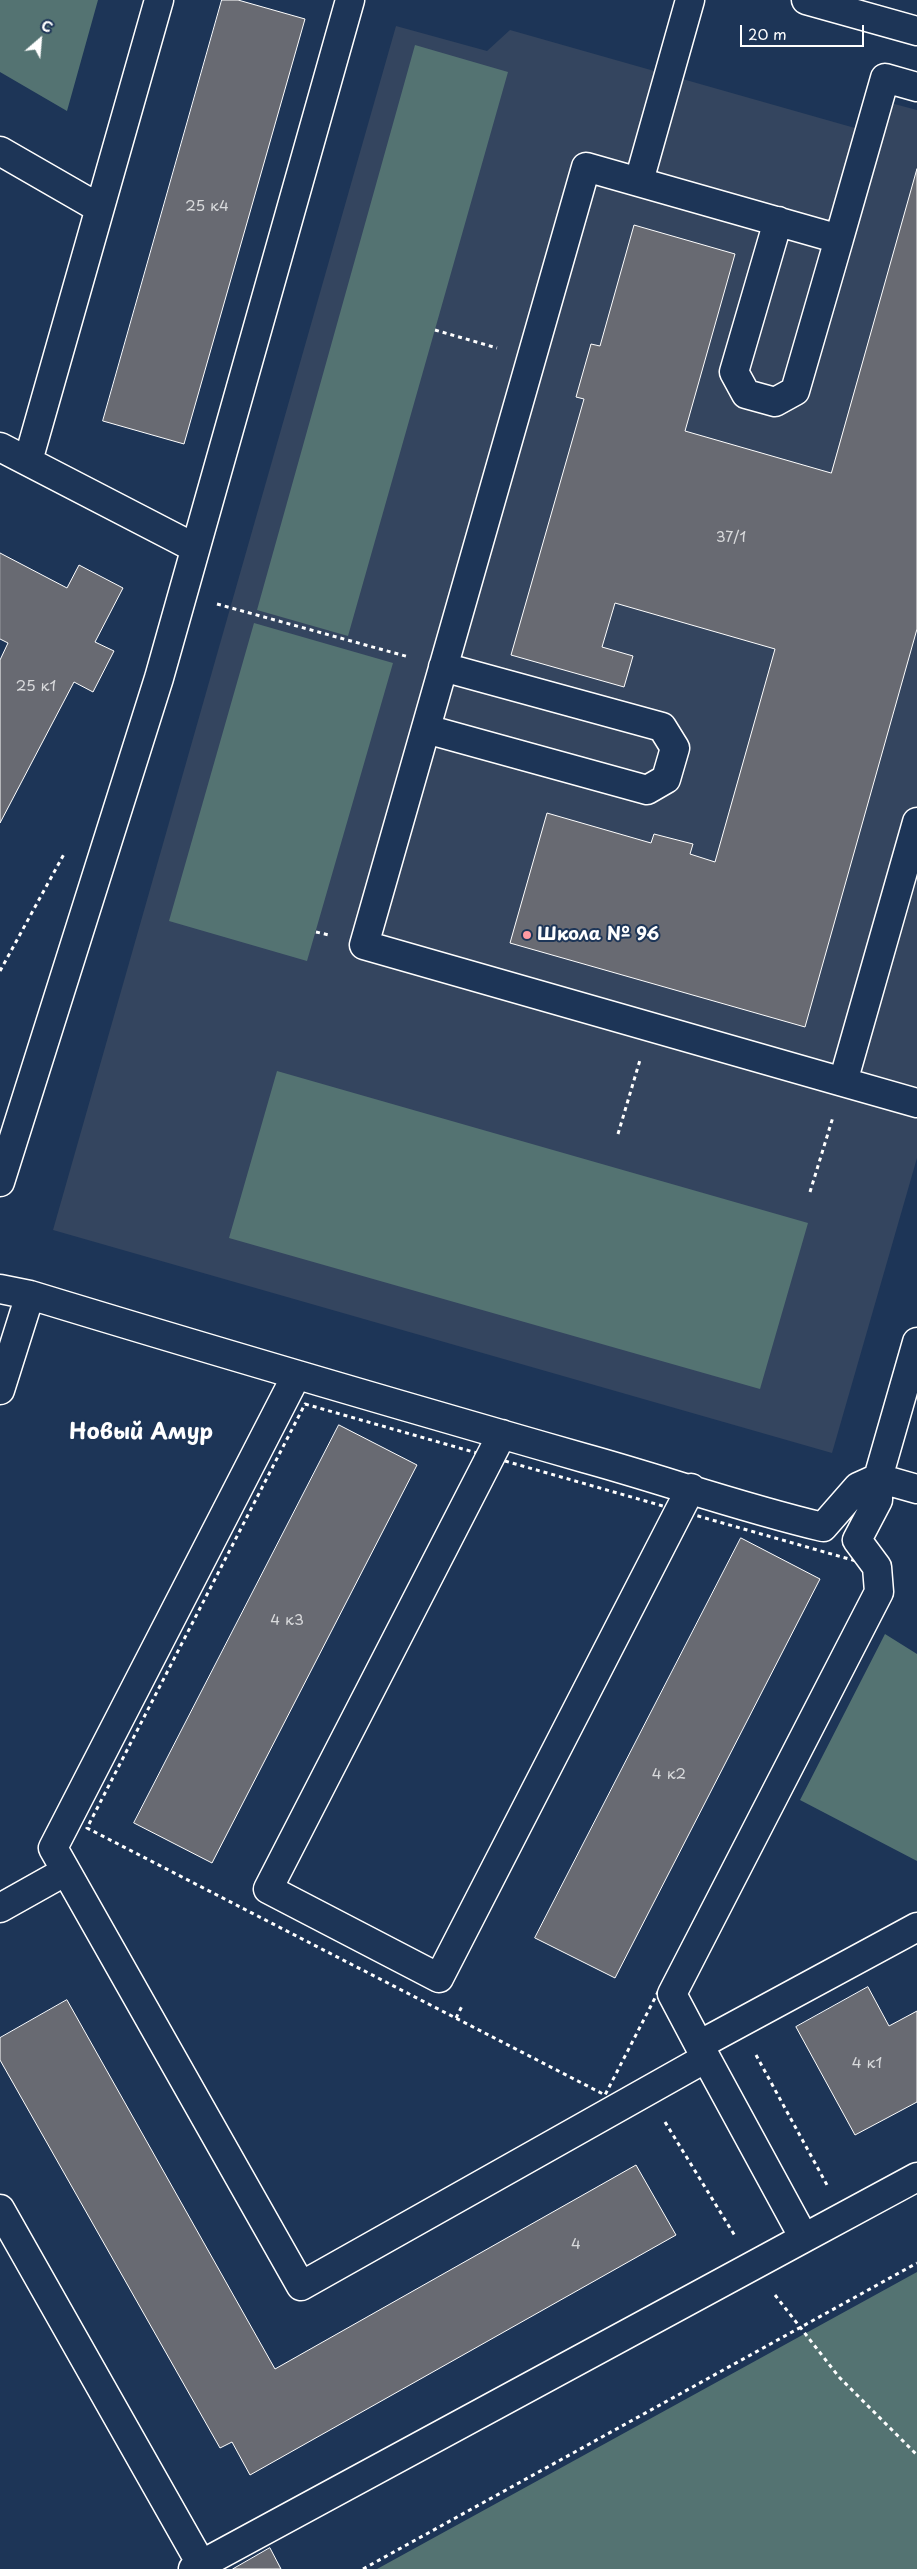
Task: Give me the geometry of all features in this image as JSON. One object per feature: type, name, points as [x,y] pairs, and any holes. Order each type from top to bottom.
[{"type":"lane","points":[[28,461],[159,0]]},
{"type":"lane","points":[[0,1182],[159,678],[194,548],[350,0]]},
{"type":"lane","points":[[639,181],[690,0]]},
{"type":"lane","points":[[815,1],[917,31]]},
{"type":"lane","points":[[778,221],[734,372],[746,394],[775,402],[795,391],[885,78],[917,87]]},
{"type":"lane","points":[[0,151],[100,208]]},
{"type":"lane","points":[[839,239],[586,167],[364,945],[917,1103]]},
{"type":"lane","points":[[0,447],[194,548]]},
{"type":"lane","points":[[426,729],[647,790],[666,780],[675,748],[662,727],[443,667]]},
{"type":"lane","points":[[843,1082],[917,822]]},
{"type":"lane","points":[[0,1289],[30,1295],[296,1376],[691,1488],[767,1514],[823,1527],[857,1540],[877,1567],[879,1592],[672,1994],[804,2238]]},
{"type":"lane","points":[[0,1390],[30,1295]]},
{"type":"lane","points":[[857,1540],[878,1500],[878,1478],[917,1342]]},
{"type":"lane","points":[[296,1376],[53,1848],[301,2286],[917,1927]]},
{"type":"lane","points":[[502,1434],[268,1889],[439,1978],[691,1488]]},
{"type":"lane","points":[[823,1527],[858,1487],[878,1478],[917,1489]]},
{"type":"lane","points":[[0,1908],[66,1871]]},
{"type":"lane","points":[[0,2209],[197,2566],[917,2177]]},
{"type":"path","points":[[435,330],[531,358]]},
{"type":"path","points":[[182,595],[443,667]]},
{"type":"path","points":[[618,1134],[650,1027]]},
{"type":"path","points":[[810,1192],[843,1082]]},
{"type":"path","points":[[755,2052],[829,2189]]},
{"type":"path","points":[[363,2569],[917,2263]]},
{"type":"shaded area","name":"Школа № 96","points":[[396,26],[487,51],[510,30],[869,132],[883,101],[917,110],[917,1158],[832,1453],[53,1230]]},
{"type":"green space","points":[[0,0],[98,0],[67,111],[0,72]]},
{"type":"green space","points":[[415,45],[508,72],[348,636],[257,610]]},
{"type":"green space","points":[[254,623],[393,663],[307,961],[169,921]]},
{"type":"green space","points":[[277,1071],[808,1223],[760,1389],[229,1238]]},
{"type":"green space","points":[[885,1634],[917,1654],[917,1861],[800,1800]]},
{"type":"green space","points":[[917,2272],[917,2569],[377,2569]]},
{"type":"building","points":[[222,0],[238,0],[305,19],[184,444],[103,421]]},
{"type":"building","points":[[917,169],[917,629],[805,1027],[510,943],[547,813],[651,843],[654,834],[693,844],[690,854],[715,862],[775,649],[615,603],[602,647],[633,656],[624,687],[511,655],[584,399],[576,397],[591,344],[600,346],[634,225],[735,254],[685,431],[831,473]]},
{"type":"building","points":[[0,553],[67,588],[79,565],[123,588],[95,642],[114,651],[93,692],[74,682],[0,823],[0,660],[8,643],[0,639]]},
{"type":"building","points":[[339,1425],[417,1465],[212,1863],[134,1823]]},
{"type":"building","points":[[741,1538],[820,1579],[615,1978],[535,1938]]},
{"type":"building","points":[[868,1987],[889,2026],[917,2011],[917,2102],[855,2135],[796,2027]]},
{"type":"building","points":[[67,2000],[275,2369],[636,2165],[676,2235],[250,2475],[232,2442],[220,2448],[0,2060],[0,2038]]},
{"type":"building","points":[[270,2548],[281,2569],[233,2569]]},
{"type":"place","name":"Школа № 96","points":[[527,935]]},
{"type":"district","name":"Новый Амур","points":[[141,1433]]}]
